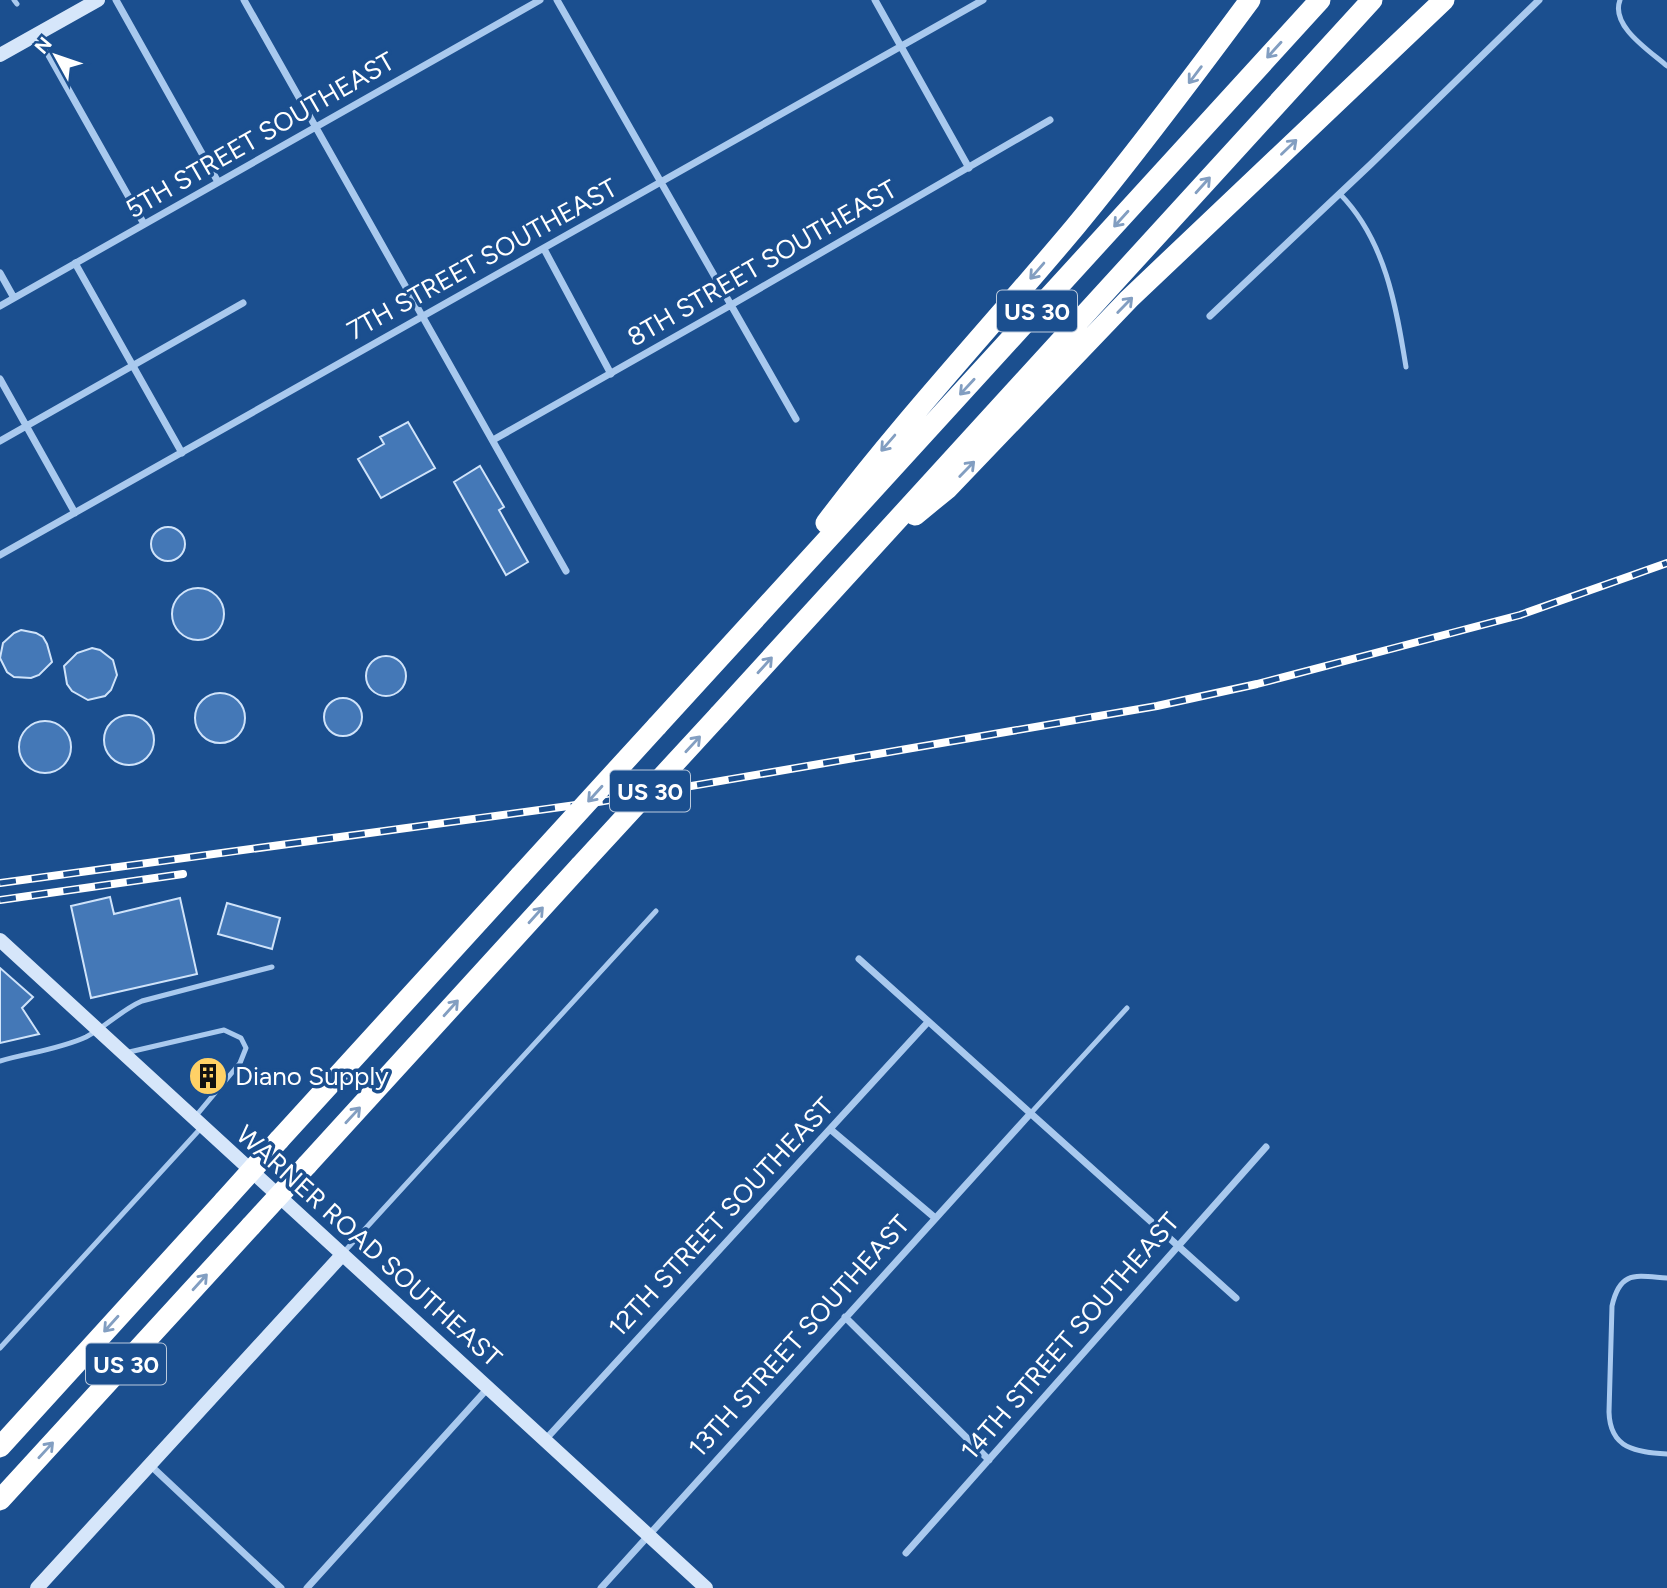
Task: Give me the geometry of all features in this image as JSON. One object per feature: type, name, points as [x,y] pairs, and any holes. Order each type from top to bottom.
[{"type":"highway","points":[[753,621],[871,463],[1116,177],[1250,0]]},
{"type":"highway","name":"US 30","points":[[0,1447],[1320,0]]},
{"type":"highway","name":"US 30","points":[[0,1500],[1372,0]]},
{"type":"highway","points":[[859,561],[948,488],[1129,299],[1444,0]]},
{"type":"street","points":[[0,55],[98,0]]},
{"type":"street","points":[[116,0],[218,182]]},
{"type":"street","points":[[244,0],[566,571]]},
{"type":"street","name":"5TH STREET SOUTHEAST","points":[[0,306],[540,0]]},
{"type":"street","points":[[557,0],[796,419]]},
{"type":"street","points":[[875,0],[969,168]]},
{"type":"street","name":"7TH STREET SOUTHEAST","points":[[0,555],[983,0]]},
{"type":"street","points":[[1210,316],[1539,0]]},
{"type":"street","points":[[37,34],[145,224]]},
{"type":"street","name":"8TH STREET SOUTHEAST","points":[[494,440],[1050,120]]},
{"type":"street","points":[[544,249],[611,374]]},
{"type":"street","points":[[75,264],[182,453]]},
{"type":"street","points":[[0,273],[14,298]]},
{"type":"street","points":[[0,440],[243,303]]},
{"type":"street","points":[[0,379],[75,513]]},
{"type":"street","name":"WARNER ROAD SOUTHEAST","points":[[0,940],[706,1588]]},
{"type":"street","points":[[859,959],[1236,1298]]},
{"type":"street","name":"12TH STREET SOUTHEAST","points":[[545,1440],[928,1022]]},
{"type":"street","name":"13TH STREET SOUTHEAST","points":[[601,1588],[1030,1114]]},
{"type":"street","points":[[830,1129],[934,1217]]},
{"type":"street","name":"14TH STREET SOUTHEAST","points":[[906,1553],[1266,1147]]},
{"type":"street","points":[[37,1588],[342,1255]]},
{"type":"street","points":[[845,1317],[989,1460]]},
{"type":"street","points":[[307,1588],[488,1388]]},
{"type":"street","points":[[150,1465],[281,1588]]},
{"type":"lane","points":[[1620,0],[1618,19],[1667,66]]},
{"type":"lane","points":[[1340,194],[1355,209],[1389,279],[1406,367]]},
{"type":"lane","points":[[342,1255],[656,911]]},
{"type":"lane","points":[[0,1060],[83,1038],[98,1031],[125,1009],[142,1001],[272,967]]},
{"type":"lane","points":[[1030,1114],[1127,1008]]},
{"type":"lane","points":[[0,1348],[198,1123],[240,1063],[246,1048],[240,1038],[224,1030],[122,1053]]},
{"type":"lane","points":[[1667,1278],[1634,1276],[1623,1280],[1615,1292],[1612,1306],[1609,1412],[1609,1428],[1630,1449],[1667,1454]]},
{"type":"building","points":[[408,422],[435,468],[381,498],[358,459],[384,444],[380,437]]},
{"type":"building","points":[[480,466],[504,507],[499,510],[528,562],[506,575],[454,482]]},
{"type":"building","points":[[168,527],[180,532],[185,544],[180,556],[168,561],[156,556],[151,544],[156,532]]},
{"type":"building","points":[[198,588],[208,590],[216,596],[222,604],[222,624],[216,632],[208,638],[198,640],[188,638],[180,632],[174,624],[172,614],[174,604],[180,596],[188,590]]},
{"type":"building","points":[[21,630],[43,637],[52,662],[39,675],[31,678],[14,677],[7,672],[0,658],[3,643]]},
{"type":"building","points":[[92,648],[100,650],[113,660],[117,675],[111,690],[105,696],[88,700],[72,691],[67,684],[64,666],[77,653]]},
{"type":"building","points":[[386,656],[394,657],[400,662],[405,668],[405,684],[400,690],[394,695],[386,696],[378,695],[372,690],[367,684],[366,676],[367,668],[372,662],[378,657]]},
{"type":"building","points":[[220,693],[238,700],[245,718],[238,736],[220,743],[202,736],[195,718],[202,700]]},
{"type":"building","points":[[343,698],[357,703],[362,717],[357,731],[343,736],[329,731],[324,717],[329,703]]},
{"type":"building","points":[[129,715],[147,722],[154,740],[147,758],[129,765],[111,758],[104,740],[111,722]]},
{"type":"building","points":[[45,721],[55,723],[63,729],[69,737],[69,757],[63,765],[55,771],[45,773],[35,771],[27,765],[21,757],[19,747],[21,737],[27,729],[35,723]]},
{"type":"building","points":[[110,897],[114,914],[180,898],[197,974],[91,998],[71,906]]},
{"type":"building","points":[[227,903],[280,918],[272,949],[218,934]]},
{"type":"building","points":[[0,968],[33,997],[22,1008],[39,1034],[0,1043]]},
{"type":"building","name":"Diano Supply","points":[[208,1059],[225,1073],[207,1094],[190,1079]]},
{"type":"railway","points":[[0,883],[598,802],[1157,706],[1257,684],[1520,615],[1667,563]]},
{"type":"railway","points":[[0,900],[183,874]]},
{"type":"place","name":"Diano Supply","points":[[208,1076]]}]
